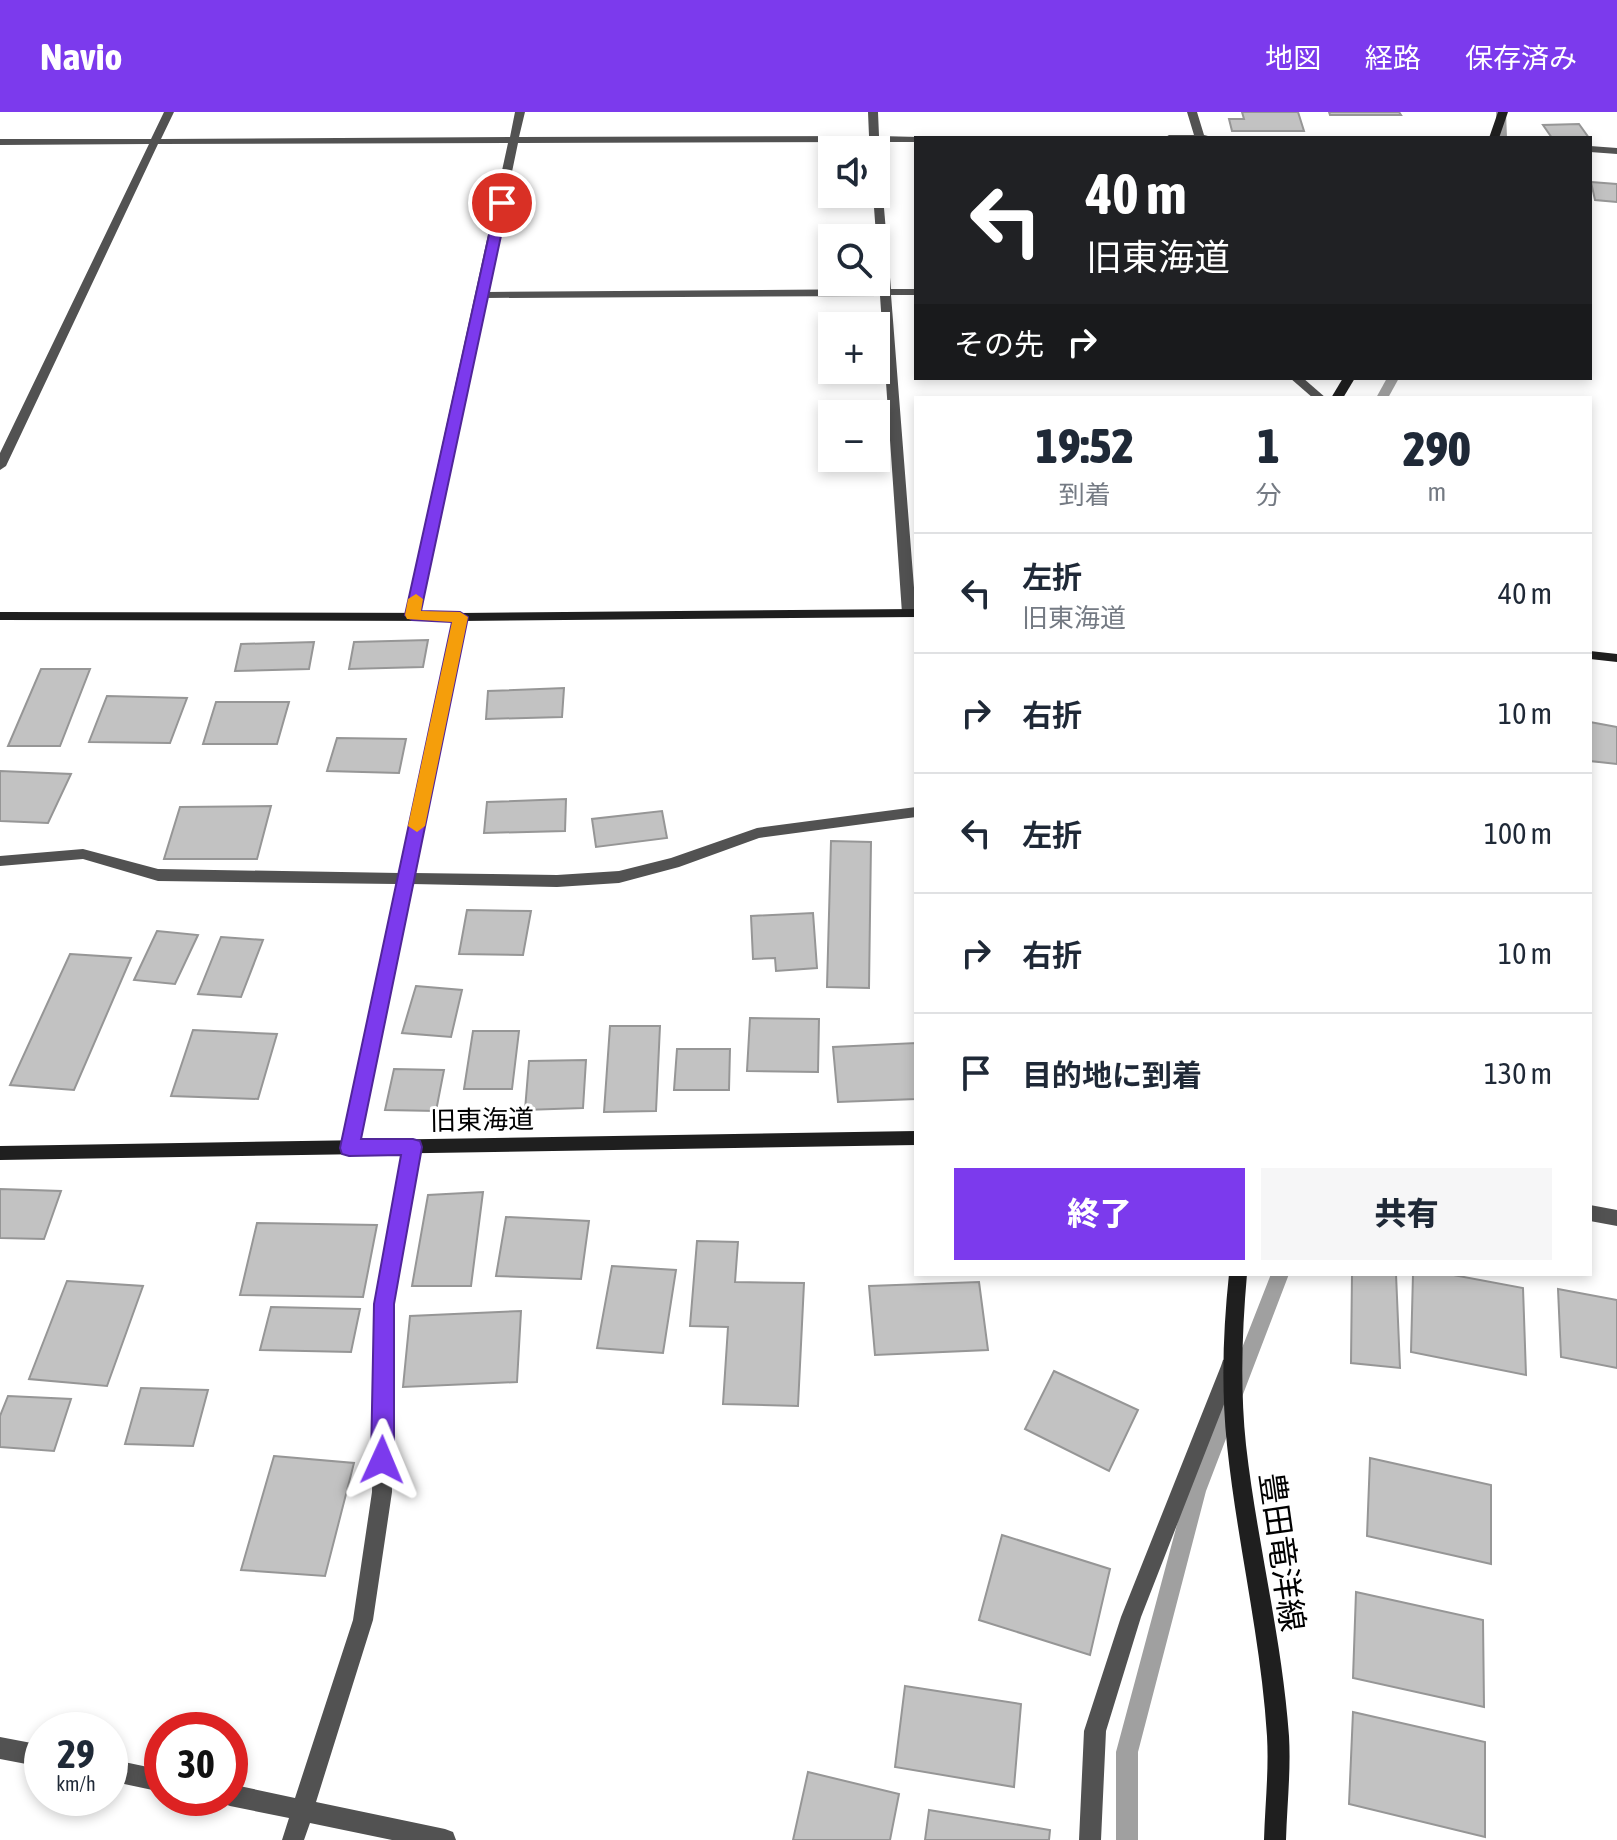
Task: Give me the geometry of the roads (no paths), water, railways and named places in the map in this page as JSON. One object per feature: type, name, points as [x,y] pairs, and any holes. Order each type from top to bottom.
[{"type":"street","points":[[1,461],[169,112]]},
{"type":"street","points":[[412,615],[520,112]]},
{"type":"street","points":[[873,112],[874,136]]},
{"type":"street","points":[[1192,112],[1199,136]]},
{"type":"street","points":[[1495,136],[1503,112]]},
{"type":"street","points":[[890,142],[914,139]]},
{"type":"street","points":[[0,142],[818,144]]},
{"type":"street","points":[[1592,149],[1617,151]]},
{"type":"street","points":[[483,295],[818,292]]},
{"type":"street","points":[[890,292],[914,292]]},
{"type":"street","points":[[0,616],[460,617],[912,613],[884,296]]},
{"type":"street","points":[[1298,380],[1318,396]]},
{"type":"street","points":[[349,1148],[460,617]]},
{"type":"street","points":[[1592,655],[1617,658]]},
{"type":"street","points":[[0,861],[83,854],[158,875],[557,881],[619,877],[674,863],[757,833],[914,812]]},
{"type":"street","name":"旧東海道","points":[[0,1153],[914,1138]]},
{"type":"street","points":[[293,1840],[363,1620],[382,1492],[384,1304],[413,1147]]},
{"type":"street","points":[[1592,1213],[1617,1218]]},
{"type":"street","name":"豊田竜洋線","points":[[1238,1276],[1231,1323],[1233,1424],[1278,1726],[1275,1840]]},
{"type":"street","points":[[1090,1840],[1095,1731],[1131,1617],[1231,1364]]},
{"type":"street","points":[[0,1748],[24,1753]]},
{"type":"street","points":[[248,1799],[445,1840]]},
{"type":"waterway","points":[[1501,112],[1502,136]]},
{"type":"waterway","points":[[1383,396],[1392,380]]},
{"type":"waterway","points":[[1127,1840],[1127,1752],[1196,1491],[1279,1276]]}]
